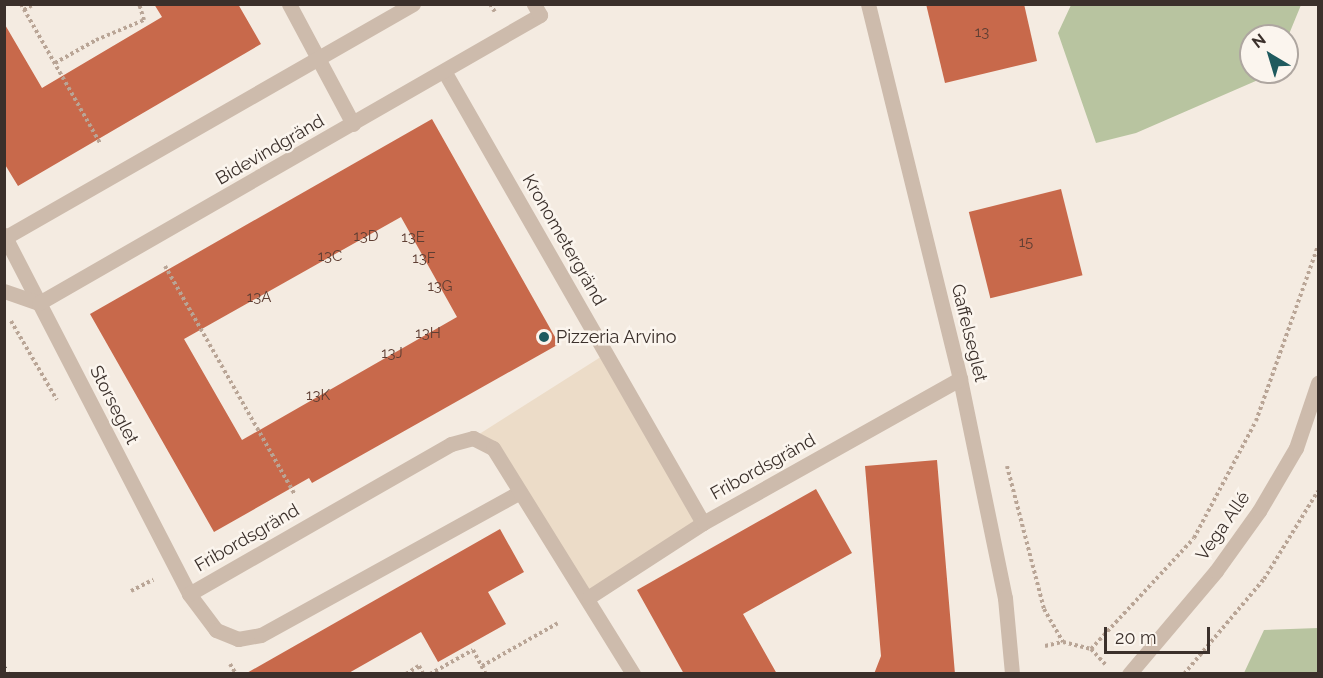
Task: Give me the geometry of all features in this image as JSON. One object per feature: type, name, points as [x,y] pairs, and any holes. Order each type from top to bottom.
[{"type":"street","points":[[289,4],[353,124]]},
{"type":"street","name":"Bidevindgränd","points":[[39,303],[540,15],[534,4]]},
{"type":"street","name":"Gaffelseglet","points":[[868,4],[960,379],[1005,598],[1012,674]]},
{"type":"street","points":[[5,238],[317,56],[410,6]]},
{"type":"street","name":"Kronometergränd","points":[[444,71],[703,523]]},
{"type":"street","name":"Storseglet","points":[[5,238],[189,594]]},
{"type":"street","points":[[4,291],[39,303]]},
{"type":"street","name":"Fribordsgränd","points":[[589,597],[703,523],[960,379]]},
{"type":"street","name":"Vega Allé","points":[[1129,674],[1216,571],[1259,511],[1296,448],[1318,383]]},
{"type":"street","name":"Fribordsgränd","points":[[473,438],[493,448],[518,493],[261,636],[238,639],[216,630],[189,594],[451,444],[473,438]]},
{"type":"street","points":[[518,493],[589,597],[633,674]]},
{"type":"path","points":[[21,4],[100,143]]},
{"type":"path","points":[[24,10],[33,4]]},
{"type":"path","points":[[55,63],[96,40],[144,20],[139,4]]},
{"type":"path","points":[[1091,649],[1194,538],[1256,421],[1318,246]]},
{"type":"path","points":[[165,266],[295,495]]},
{"type":"path","points":[[1184,674],[1264,579],[1318,491]]},
{"type":"path","points":[[131,591],[159,577]]},
{"type":"path","points":[[482,666],[558,623]]},
{"type":"path","points":[[1045,646],[1063,642]]},
{"type":"path","points":[[430,674],[473,650],[486,674]]},
{"type":"path","points":[[230,665],[230,674]]},
{"type":"path","points":[[406,674],[419,666],[423,674]]},
{"type":"green space","points":[[1071,4],[1301,5],[1293,24],[1239,24],[1239,84],[1249,84],[1136,133],[1096,143],[1058,33]]},
{"type":"green space","points":[[1318,628],[1318,673],[1244,673],[1264,630]]},
{"type":"shaded area","points":[[607,353],[703,523],[589,597],[493,448],[473,438]]},
{"type":"building","points":[[154,4],[238,4],[261,44],[18,186],[4,163],[4,23],[42,88],[162,17]]},
{"type":"building","points":[[926,4],[1024,4],[1037,61],[945,83]]},
{"type":"building","points":[[432,119],[559,344],[312,483],[309,478],[214,532],[90,314]],"holes":[[[401,217],[457,317],[242,440],[184,339]]]},
{"type":"building","points":[[1061,189],[1083,275],[990,298],[969,212]]},
{"type":"building","points":[[937,460],[955,674],[874,674],[881,656],[865,466]]},
{"type":"building","points":[[816,489],[852,553],[743,614],[777,674],[684,674],[637,590]]},
{"type":"building","points":[[500,529],[524,572],[488,592],[506,624],[438,662],[421,632],[347,674],[245,674]]},
{"type":"railway","points":[[4,667],[8,674]]},
{"type":"place","name":"Pizzeria Arvino","points":[[544,337]]}]
